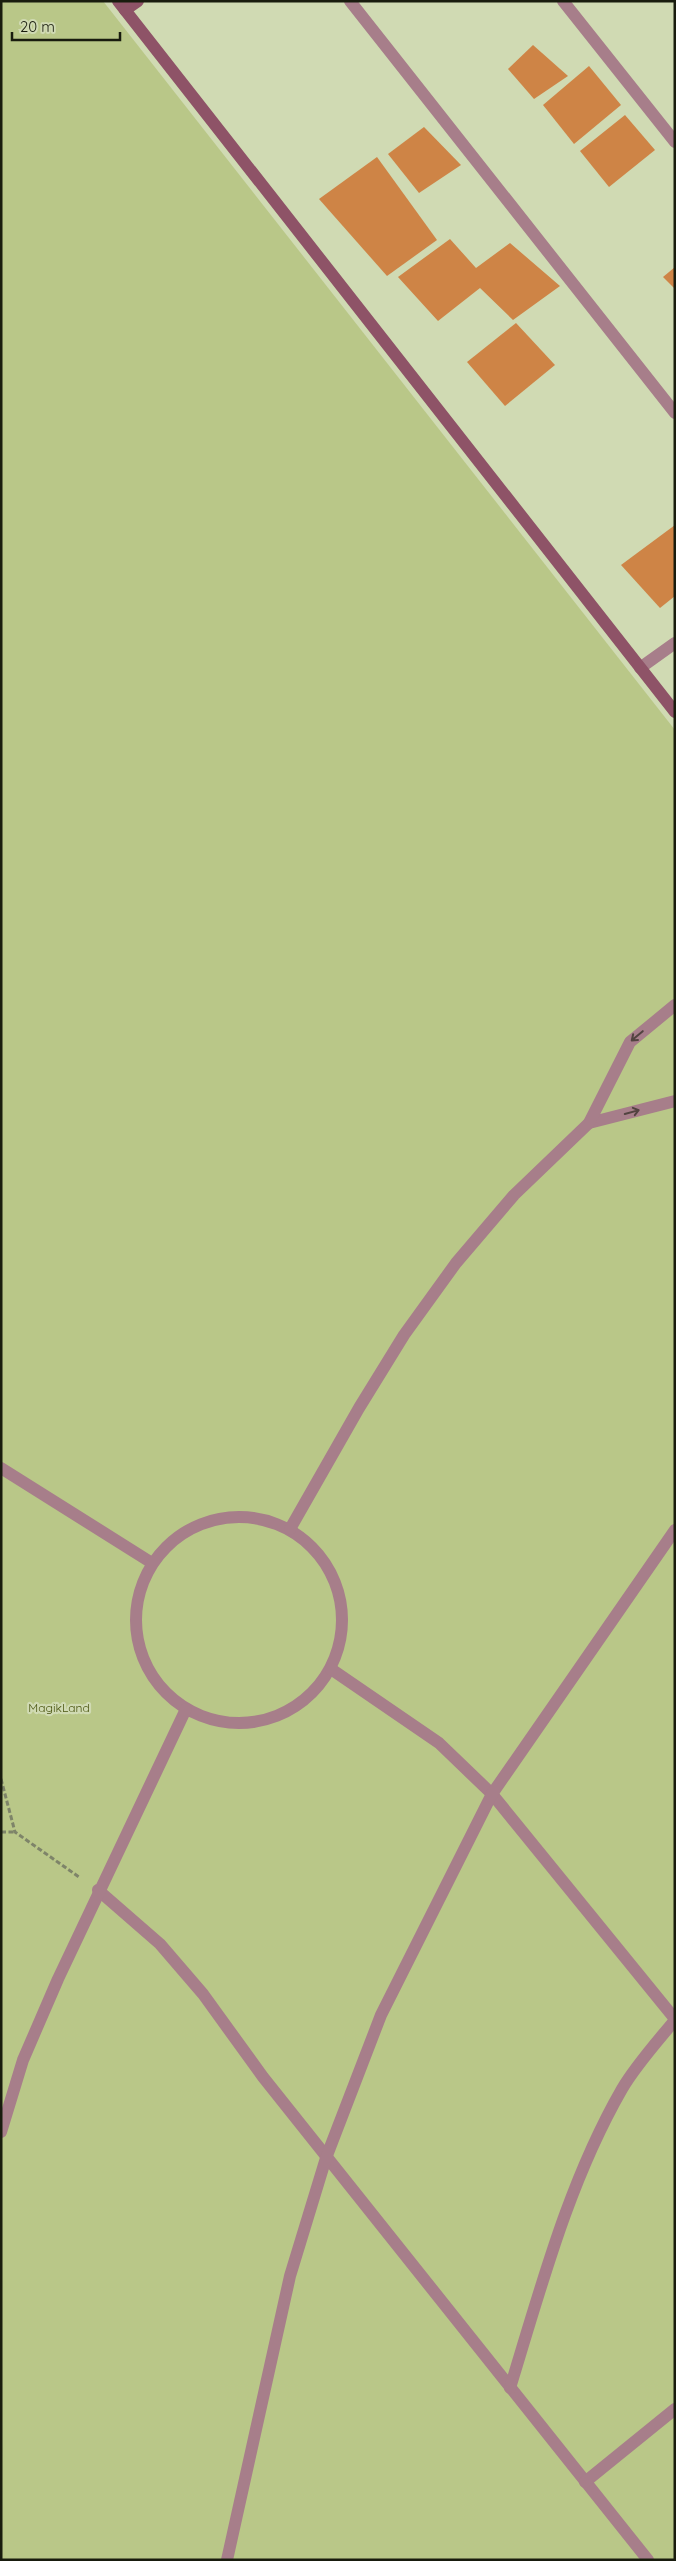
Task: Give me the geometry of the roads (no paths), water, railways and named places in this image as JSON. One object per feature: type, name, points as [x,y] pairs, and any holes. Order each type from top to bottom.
[{"type":"street","points":[[138,1],[122,6],[675,712]]},
{"type":"street","points":[[350,1],[675,413]]},
{"type":"street","points":[[563,1],[675,142]]},
{"type":"street","points":[[640,668],[675,642]]},
{"type":"street","points":[[290,1529],[359,1408],[404,1335],[456,1263],[514,1195],[589,1123],[630,1042],[675,1005]]},
{"type":"street","points":[[589,1123],[675,1101]]},
{"type":"street","points":[[1,1468],[152,1563]]},
{"type":"street","points":[[230,1517],[261,1519],[290,1529],[312,1546],[328,1567],[339,1591],[342,1626],[341,1644],[331,1669],[311,1696],[283,1715],[251,1723],[217,1722],[186,1709],[160,1688],[143,1659],[135,1626],[138,1593],[152,1563],[172,1540],[199,1524],[230,1517]]},
{"type":"street","points":[[227,2560],[290,2276],[326,2158],[381,2015],[492,1794],[675,1530]]},
{"type":"street","points":[[331,1669],[439,1743],[492,1794],[675,2019],[622,2088],[590,2149],[545,2275],[510,2388]]},
{"type":"street","points":[[1,2132],[23,2060],[98,1890],[186,1709]]},
{"type":"street","points":[[98,1890],[160,1944],[203,1994],[263,2077],[326,2158],[648,2560]]},
{"type":"street","points":[[585,2482],[675,2409]]},
{"type":"park label","name":"MagikLand","points":[[59,1707]]}]
